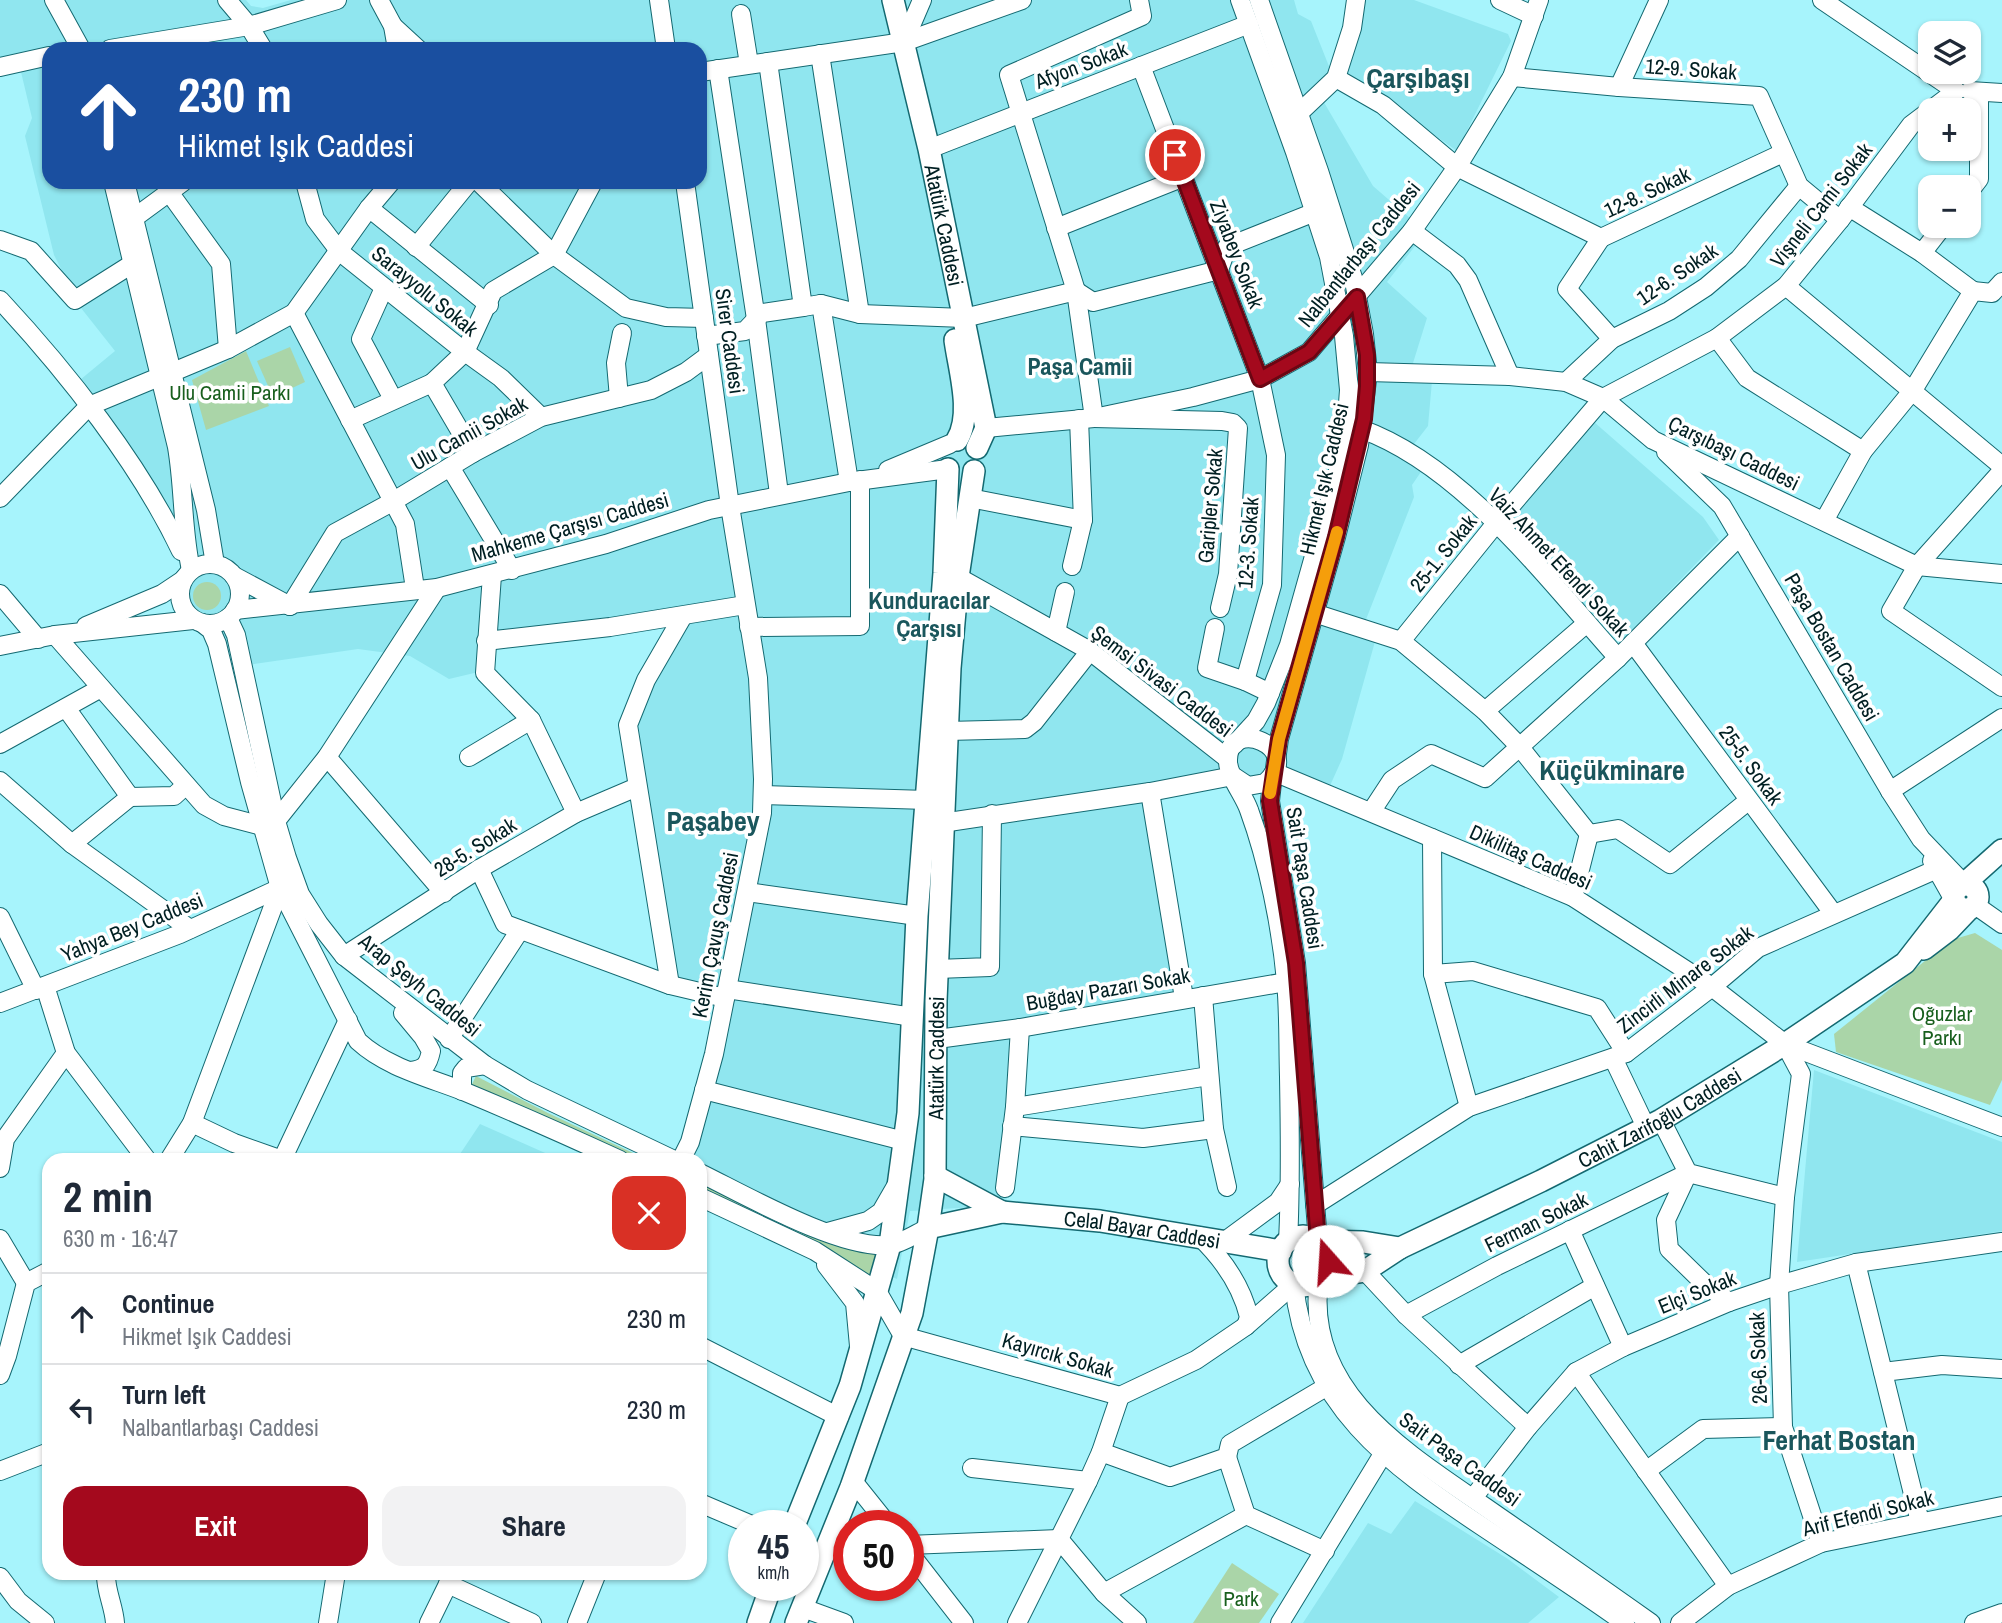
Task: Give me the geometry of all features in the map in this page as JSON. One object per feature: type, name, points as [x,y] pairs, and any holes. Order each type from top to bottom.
[{"type":"main road","name":"Atatürk Caddesi","points":[[882,0],[899,42],[929,149],[958,318],[966,415],[961,444]]},
{"type":"main road","name":"Atatürk Caddesi","points":[[893,0],[899,42],[958,318],[986,428]]},
{"type":"main road","points":[[961,444],[979,460],[974,471],[967,475],[959,475],[948,469],[944,454],[986,428]]},
{"type":"main road","name":"Atatürk Caddesi","points":[[801,1510],[839,1417],[860,1354],[890,1245],[904,1141],[944,573],[948,469]]},
{"type":"main road","name":"Atatürk Caddesi","points":[[799,1615],[853,1481],[912,1313],[928,1228],[935,1176],[937,970],[947,731],[958,577],[974,471]]},
{"type":"main road","points":[[1968,899],[2002,850]]},
{"type":"main road","points":[[1968,899],[2002,866]]},
{"type":"main road","name":"Cahit Zarifoğlu Caddesi","points":[[1320,1278],[1365,1270],[1400,1248],[1541,1181],[1653,1123],[1785,1044],[1905,963],[1968,899]]},
{"type":"main road","points":[[935,1176],[1002,1212]]},
{"type":"main road","points":[[928,1228],[1002,1212]]},
{"type":"main road","name":"Celal Bayar Caddesi","points":[[1002,1212],[1100,1221],[1225,1241],[1284,1246]]},
{"type":"main road","points":[[1318,1241],[1328,1256],[1327,1269],[1320,1278],[1308,1285],[1294,1284],[1281,1270],[1284,1246],[1303,1236],[1318,1241],[1363,1242],[1400,1248]]},
{"type":"main road","points":[[758,1623],[766,1601]]},
{"type":"street","points":[[54,0],[77,42]]},
{"type":"street","points":[[68,0],[89,42]]},
{"type":"street","points":[[226,0],[249,26],[259,42]]},
{"type":"street","points":[[152,42],[249,26],[337,0]]},
{"type":"street","points":[[379,0],[393,26],[396,42]]},
{"type":"street","points":[[659,0],[665,42]]},
{"type":"street","points":[[899,42],[922,0]]},
{"type":"street","points":[[707,71],[899,42],[1022,0]]},
{"type":"street","points":[[1072,566],[1083,520],[1086,419],[1076,291],[1009,75],[1142,16],[1139,0]]},
{"type":"street","name":"Hikmet Işık Caddesi","points":[[1231,760],[1256,721],[1289,645],[1338,471],[1346,431],[1349,375],[1329,257],[1240,0]]},
{"type":"street","points":[[1298,114],[1336,78],[1352,28],[1356,0]]},
{"type":"street","points":[[1500,0],[1537,8]]},
{"type":"street","points":[[1619,87],[1659,0]]},
{"type":"street","points":[[1822,0],[1956,91],[1993,89],[1980,175]]},
{"type":"street","name":"Hikmet Işık Caddesi","points":[[1263,1],[1298,114],[1338,227],[1357,297],[1368,372],[1361,429],[1336,537],[1279,739],[1274,771]]},
{"type":"street","name":"Nalbantlarbaşı Caddesi","points":[[986,428],[1086,419],[1193,397],[1260,379],[1309,352],[1412,231],[1457,167],[1512,76],[1537,8]]},
{"type":"street","points":[[741,13],[749,64]]},
{"type":"street","name":"Afyon Sokak","points":[[929,149],[1249,24]]},
{"type":"street","points":[[393,26],[410,42]]},
{"type":"street","points":[[820,54],[859,314]]},
{"type":"street","points":[[0,67],[42,58]]},
{"type":"street","points":[[749,627],[860,625],[854,481],[812,305],[768,62]]},
{"type":"street","name":"Ziyabey Sokak","points":[[1141,66],[1260,379]]},
{"type":"street","points":[[719,69],[779,494]]},
{"type":"street","name":"12-9. Sokak","points":[[1512,76],[1619,87],[1759,96],[1798,186],[1844,214],[1922,253],[1973,290]]},
{"type":"street","name":"12-8. Sokak","points":[[1336,78],[1383,105],[1457,167],[1601,239],[1783,153]]},
{"type":"street","name":"Vişneli Cami Sokak","points":[[1602,398],[1717,338],[1786,286],[1911,125],[1956,91]]},
{"type":"street","points":[[1056,228],[1184,177]]},
{"type":"street","name":"12-6. Sokak","points":[[1566,382],[1612,339],[1668,311],[1706,287],[1739,259],[1798,186]]},
{"type":"street","points":[[115,189],[132,264],[206,510],[215,564]]},
{"type":"street","points":[[127,189],[166,375],[183,480],[187,575],[179,591],[180,601],[183,609],[198,621]]},
{"type":"street","points":[[134,218],[173,189]]},
{"type":"street","points":[[177,189],[220,264],[228,349]]},
{"type":"street","name":"Sarayyolu Sokak","points":[[306,189],[315,219],[340,252],[501,378],[541,417]]},
{"type":"street","points":[[0,498],[89,406],[228,349],[294,313],[385,189]]},
{"type":"street","points":[[416,247],[463,189]]},
{"type":"street","points":[[486,189],[554,255],[626,308],[705,327],[745,331],[762,313],[812,305],[859,314],[958,318],[1076,291],[1093,302],[1219,270],[1227,247],[1315,212]]},
{"type":"street","points":[[350,420],[432,383],[465,352],[494,291],[554,255],[589,189]]},
{"type":"street","name":"Sirer Caddesi","points":[[686,189],[730,506]]},
{"type":"street","points":[[369,208],[489,305]]},
{"type":"street","points":[[1412,231],[1457,265],[1468,280],[1510,376]]},
{"type":"street","points":[[1922,253],[1933,238]]},
{"type":"street","points":[[1601,239],[1567,289],[1612,339]]},
{"type":"street","points":[[0,240],[31,251],[75,300],[132,264]]},
{"type":"street","points":[[1824,521],[1863,452],[1913,390],[1973,290],[1992,293],[2002,282]]},
{"type":"street","points":[[1786,286],[1913,390],[2002,468],[1917,566],[1891,611],[2002,687]]},
{"type":"street","points":[[384,288],[361,339],[393,399]]},
{"type":"street","points":[[0,300],[89,406],[149,493],[167,522],[187,575]]},
{"type":"street","points":[[294,313],[405,524],[414,582]]},
{"type":"street","points":[[619,398],[616,363],[622,334]]},
{"type":"street","points":[[1717,338],[1747,378],[1863,452]]},
{"type":"street","name":"Ulu Camii Sokak","points":[[290,606],[335,533],[541,417],[651,390],[686,372],[709,355]]},
{"type":"street","name":"Çarşıbaşı Caddesi","points":[[1368,372],[1510,376],[1566,382],[1602,398],[1653,440],[1917,566],[2002,573]]},
{"type":"street","name":"12-3. Sokak","points":[[1245,681],[1272,584],[1276,455],[1260,379]]},
{"type":"street","points":[[432,383],[473,453]]},
{"type":"street","name":"25-1. Sokak","points":[[1401,641],[1602,398]]},
{"type":"street","name":"Garipler Sokak","points":[[1086,419],[1222,421],[1233,423],[1238,428],[1228,573],[1220,608]]},
{"type":"street","name":"Vaiz Ahmet Efendi Sokak","points":[[1361,429],[1387,438],[1434,469],[1497,522],[1618,659]]},
{"type":"street","name":"Paşa Bostan Caddesi","points":[[1653,440],[1722,506],[1921,839],[1968,899],[2002,923]]},
{"type":"street","name":"Mahkeme Çarşısı Caddesi","points":[[854,481],[961,444]]},
{"type":"street","points":[[450,467],[512,570]]},
{"type":"street","name":"Mahkeme Çarşısı Caddesi","points":[[231,614],[437,588],[606,544],[709,510],[854,481],[948,469]]},
{"type":"street","points":[[149,493],[170,492],[183,480]]},
{"type":"street","points":[[970,498],[1083,520]]},
{"type":"street","name":"Kerim Çavuş Caddesi","points":[[684,1153],[704,1090],[726,994],[762,813],[758,677],[730,506]]},
{"type":"street","points":[[1371,812],[1392,780],[1431,754],[1485,778],[1618,659],[1740,536]]},
{"type":"street","points":[[53,636],[162,594],[202,565],[215,564],[227,569],[234,576],[290,606]]},
{"type":"street","points":[[492,575],[485,673],[531,720],[576,813]]},
{"type":"street","points":[[0,646],[53,636],[198,621],[217,623],[231,614],[240,595],[234,576]]},
{"type":"street","name":"Şemsi Sivasi Caddesi","points":[[958,577],[1090,651],[1231,760]]},
{"type":"street","points":[[0,594],[53,636],[204,805],[224,816],[269,824],[327,757],[437,588]]},
{"type":"street","points":[[1056,632],[1065,592]]},
{"type":"street","points":[[486,641],[683,616],[745,605]]},
{"type":"street","points":[[1314,613],[1401,641],[1485,711],[1519,746],[1589,834]]},
{"type":"street","name":"Arap Şeyh Caddesi","points":[[231,614],[280,888],[358,1041],[371,1053],[604,1153]]},
{"type":"street","points":[[670,985],[628,726],[646,680],[683,616]]},
{"type":"street","name":"Arap Şeyh Caddesi","points":[[198,621],[211,630],[217,644],[269,824],[300,894],[344,956],[485,1065],[527,1090],[659,1153]]},
{"type":"street","points":[[1485,711],[1587,624]]},
{"type":"street","points":[[1215,628],[1207,668],[1270,693]]},
{"type":"street","name":"25-5. Sokak","points":[[1633,642],[1833,913]]},
{"type":"street","points":[[947,731],[1025,729],[1034,722],[1090,651]]},
{"type":"street","points":[[0,744],[101,688]]},
{"type":"street","points":[[66,708],[130,797]]},
{"type":"street","points":[[1890,791],[2002,718]]},
{"type":"street","points":[[469,757],[531,720]]},
{"type":"street","points":[[942,822],[1150,792],[1231,760],[1248,738],[1264,741],[1274,752],[1274,771],[1265,783],[1254,786],[1242,784],[1231,760]]},
{"type":"street","points":[[327,757],[444,893]]},
{"type":"street","name":"Sait Paşa Caddesi","points":[[1231,760],[1261,848],[1280,935],[1286,982],[1292,1181],[1284,1246]]},
{"type":"street","name":"Dikilitaş Caddesi","points":[[1274,771],[1573,897],[1712,987],[1785,1044]]},
{"type":"street","name":"Sait Paşa Caddesi","points":[[1274,771],[1270,801],[1296,963],[1318,1241]]},
{"type":"street","points":[[0,781],[72,844],[190,929]]},
{"type":"street","points":[[72,844],[130,797],[174,796],[186,785]]},
{"type":"street","name":"28-5. Sokak","points":[[344,956],[479,869],[576,813],[637,787]]},
{"type":"street","points":[[1150,792],[1184,998]]},
{"type":"street","points":[[763,795],[926,800]]},
{"type":"street","points":[[1589,834],[1618,830],[1670,864],[1748,801]]},
{"type":"street","points":[[937,970],[989,967],[992,814]]},
{"type":"street","points":[[1573,897],[1589,834]]},
{"type":"street","points":[[1432,838],[1433,974],[1468,1107]]},
{"type":"street","points":[[1921,839],[1937,869],[1968,899]]},
{"type":"street","points":[[479,869],[505,924],[670,985],[913,1017]]},
{"type":"street","name":"Zincirli Minare Sokak","points":[[1315,1205],[1468,1107],[1620,1056],[1712,987],[1758,948],[1937,869]]},
{"type":"street","points":[[173,1153],[192,1123],[280,888]]},
{"type":"street","name":"Yahya Bey Caddesi","points":[[0,1003],[190,929],[280,888]]},
{"type":"street","points":[[747,892],[918,916]]},
{"type":"street","points":[[0,917],[21,959],[41,988],[66,1053],[142,1153]]},
{"type":"street","points":[[449,1039],[520,930]]},
{"type":"street","points":[[0,949],[21,959]]},
{"type":"street","points":[[1433,974],[1473,971],[1597,1008],[1653,1123],[1688,1173],[1785,1196]]},
{"type":"street","points":[[375,981],[423,1037],[431,1051],[428,1064],[422,1069],[411,1071]]},
{"type":"street","name":"Buğday Pazarı Sokak","points":[[937,1039],[1020,1028],[1286,982]]},
{"type":"street","points":[[1203,996],[1214,1129],[1227,1187]]},
{"type":"street","points":[[285,1153],[348,1020]]},
{"type":"street","points":[[1005,1188],[1015,1107],[1020,1028]]},
{"type":"street","points":[[1785,1044],[2002,1127]]},
{"type":"street","name":"26-6. Sokak","points":[[1785,1044],[1801,1074],[1785,1196],[1779,1285],[1783,1427],[1821,1543]]},
{"type":"street","points":[[0,1168],[2,1139],[66,1053]]},
{"type":"street","points":[[463,1091],[462,1073],[466,1068],[485,1065]]},
{"type":"street","points":[[1015,1107],[1209,1076]]},
{"type":"street","points":[[704,1090],[904,1141]]},
{"type":"street","points":[[192,1123],[262,1153]]},
{"type":"street","points":[[1012,1126],[1143,1138],[1214,1129]]},
{"type":"street","points":[[1688,1173],[1666,1220],[1669,1249],[1705,1284],[1730,1302]]},
{"type":"street","name":"Ferman Sokak","points":[[1406,1315],[1497,1266],[1688,1173]]},
{"type":"street","points":[[707,1177],[827,1233],[864,1243],[890,1245],[928,1228]]},
{"type":"street","points":[[827,1233],[868,1221],[881,1212],[899,1180]]},
{"type":"street","points":[[1225,1241],[1278,1202],[1292,1181]]},
{"type":"street","points":[[707,1200],[815,1251],[877,1291],[903,1336]]},
{"type":"street","points":[[1570,1230],[1623,1347]]},
{"type":"street","points":[[1199,1236],[1217,1253],[1238,1287],[1249,1317],[1246,1326]]},
{"type":"street","points":[[0,1239],[26,1283]]},
{"type":"street","name":"Elçi Sokak","points":[[1473,1499],[1528,1427],[1576,1372],[1623,1347],[1730,1302],[1856,1263],[2002,1242]]},
{"type":"street","points":[[815,1251],[855,1303],[860,1354]]},
{"type":"street","points":[[1856,1263],[1920,1522]]},
{"type":"street","points":[[1365,1270],[1406,1315],[1528,1427]]},
{"type":"street","points":[[0,1375],[26,1283],[42,1275]]},
{"type":"street","name":"Sait Paşa Caddesi","points":[[1320,1278],[1317,1315],[1322,1342],[1334,1369],[1350,1395],[1396,1444],[1651,1623]]},
{"type":"street","name":"Sait Paşa Caddesi","points":[[1294,1284],[1297,1314],[1326,1387],[1350,1421],[1383,1454],[1436,1496],[1625,1623]]},
{"type":"street","name":"Kayırcık Sokak","points":[[903,1336],[1120,1396],[1196,1360],[1246,1326],[1294,1284]]},
{"type":"street","points":[[1459,1365],[1595,1286]]},
{"type":"street","points":[[707,1350],[839,1417]]},
{"type":"street","points":[[1883,1372],[1942,1365],[2002,1370]]},
{"type":"street","points":[[1576,1372],[1728,1586]]},
{"type":"street","points":[[1325,1551],[1246,1515],[1227,1457],[1230,1444],[1326,1387]]},
{"type":"street","points":[[1017,1623],[1088,1481],[1120,1396]]},
{"type":"street","points":[[1646,1471],[1703,1429],[1783,1427]]},
{"type":"street","points":[[1101,1452],[1170,1476],[1227,1457]]},
{"type":"street","points":[[1280,1623],[1383,1454]]},
{"type":"street","points":[[0,1471],[42,1455]]},
{"type":"street","points":[[972,1468],[1088,1481]]},
{"type":"street","points":[[853,1481],[876,1510]]},
{"type":"street","points":[[707,1506],[728,1515]]},
{"type":"street","name":"Arif Efendi Sokak","points":[[1680,1623],[1728,1586],[1821,1543],[2002,1506]]},
{"type":"street","points":[[1104,1593],[1246,1515]]},
{"type":"street","points":[[924,1547],[1059,1539]]},
{"type":"street","points":[[1059,1539],[1104,1593],[1137,1623]]},
{"type":"street","points":[[924,1569],[964,1623]]},
{"type":"street","points":[[0,1577],[18,1601],[45,1623]]},
{"type":"street","points":[[105,1580],[115,1623]]},
{"type":"street","points":[[328,1623],[335,1580]]},
{"type":"street","points":[[429,1623],[450,1580]]},
{"type":"street","points":[[453,1580],[532,1623]]},
{"type":"street","points":[[577,1623],[594,1580]]},
{"type":"street","points":[[1974,1623],[2002,1613]]},
{"type":"street","points":[[799,1615],[844,1623]]},
{"type":"shaded area","points":[[0,0],[246,0],[251,6],[263,8],[291,0],[1294,0],[1298,14],[1311,21],[1336,84],[1322,99],[1373,186],[1426,232],[1387,282],[1427,318],[1413,363],[1432,381],[1428,426],[1414,444],[1427,463],[1412,485],[1414,497],[1365,622],[1376,638],[1342,759],[1324,799],[1283,781],[1156,795],[1186,1003],[1025,1031],[1006,1205],[910,1211],[897,1279],[707,1190],[707,1153],[678,1153],[685,1139],[719,1003],[666,988],[623,726],[669,625],[492,645],[491,669],[449,679],[410,656],[358,649],[213,670],[205,637],[185,625],[172,604],[172,582],[182,565],[147,498],[69,389],[115,351],[81,308],[54,255],[25,136],[32,118],[21,72],[0,75]]},
{"type":"shaded area","points":[[1359,0],[1414,0],[1508,34],[1511,41],[1457,151],[1381,97],[1345,76]]},
{"type":"shaded area","points":[[1594,422],[1703,517],[1719,540],[1620,642],[1507,524]]},
{"type":"shaded area","points":[[1814,1070],[2002,1142],[2002,1231],[1797,1262]]},
{"type":"shaded area","points":[[480,1124],[545,1153],[461,1153]]},
{"type":"shaded area","points":[[1415,1501],[1508,1559],[1559,1597],[1528,1623],[1303,1623],[1368,1523],[1391,1534]]},
{"type":"green space","points":[[290,347],[305,382],[273,397],[257,361]]},
{"type":"green space","name":"Ulu Camii Parkı","points":[[246,351],[269,406],[206,430],[192,380]]},
{"type":"green space","points":[[207,582],[217,586],[221,596],[217,606],[207,610],[197,606],[193,596],[197,586]]},
{"type":"green space","name":"Oğuzlar Parkı","points":[[1975,933],[2002,950],[2002,1080],[1990,1105],[1836,1052],[1834,1034],[1951,940]]},
{"type":"green space","points":[[476,1076],[633,1153],[625,1153],[471,1086]]},
{"type":"green space","points":[[707,1187],[810,1232],[878,1254],[874,1283],[707,1193]]},
{"type":"green space","name":"Park","points":[[1232,1563],[1279,1594],[1259,1623],[1193,1623]]},
{"type":"slow traffic","points":[[1270,793],[1279,739],[1337,532]]},
{"type":"district","name":"Çarşıbaşı","points":[[1418,78]]},
{"type":"district","name":"Paşa Camii","points":[[1080,366]]},
{"type":"district","name":"Kunduracılar Çarşısı","points":[[929,614]]},
{"type":"district","name":"Küçükminare","points":[[1612,770]]},
{"type":"district","name":"Paşabey","points":[[713,821]]},
{"type":"district","name":"Ferhat Bostan","points":[[1839,1440]]},
{"type":"route","points":[[1175,155],[1260,379],[1309,352],[1357,297],[1367,355],[1367,386],[1359,445],[1279,739],[1270,788],[1273,834],[1296,963],[1318,1241],[1326,1250],[1328,1261]]}]
